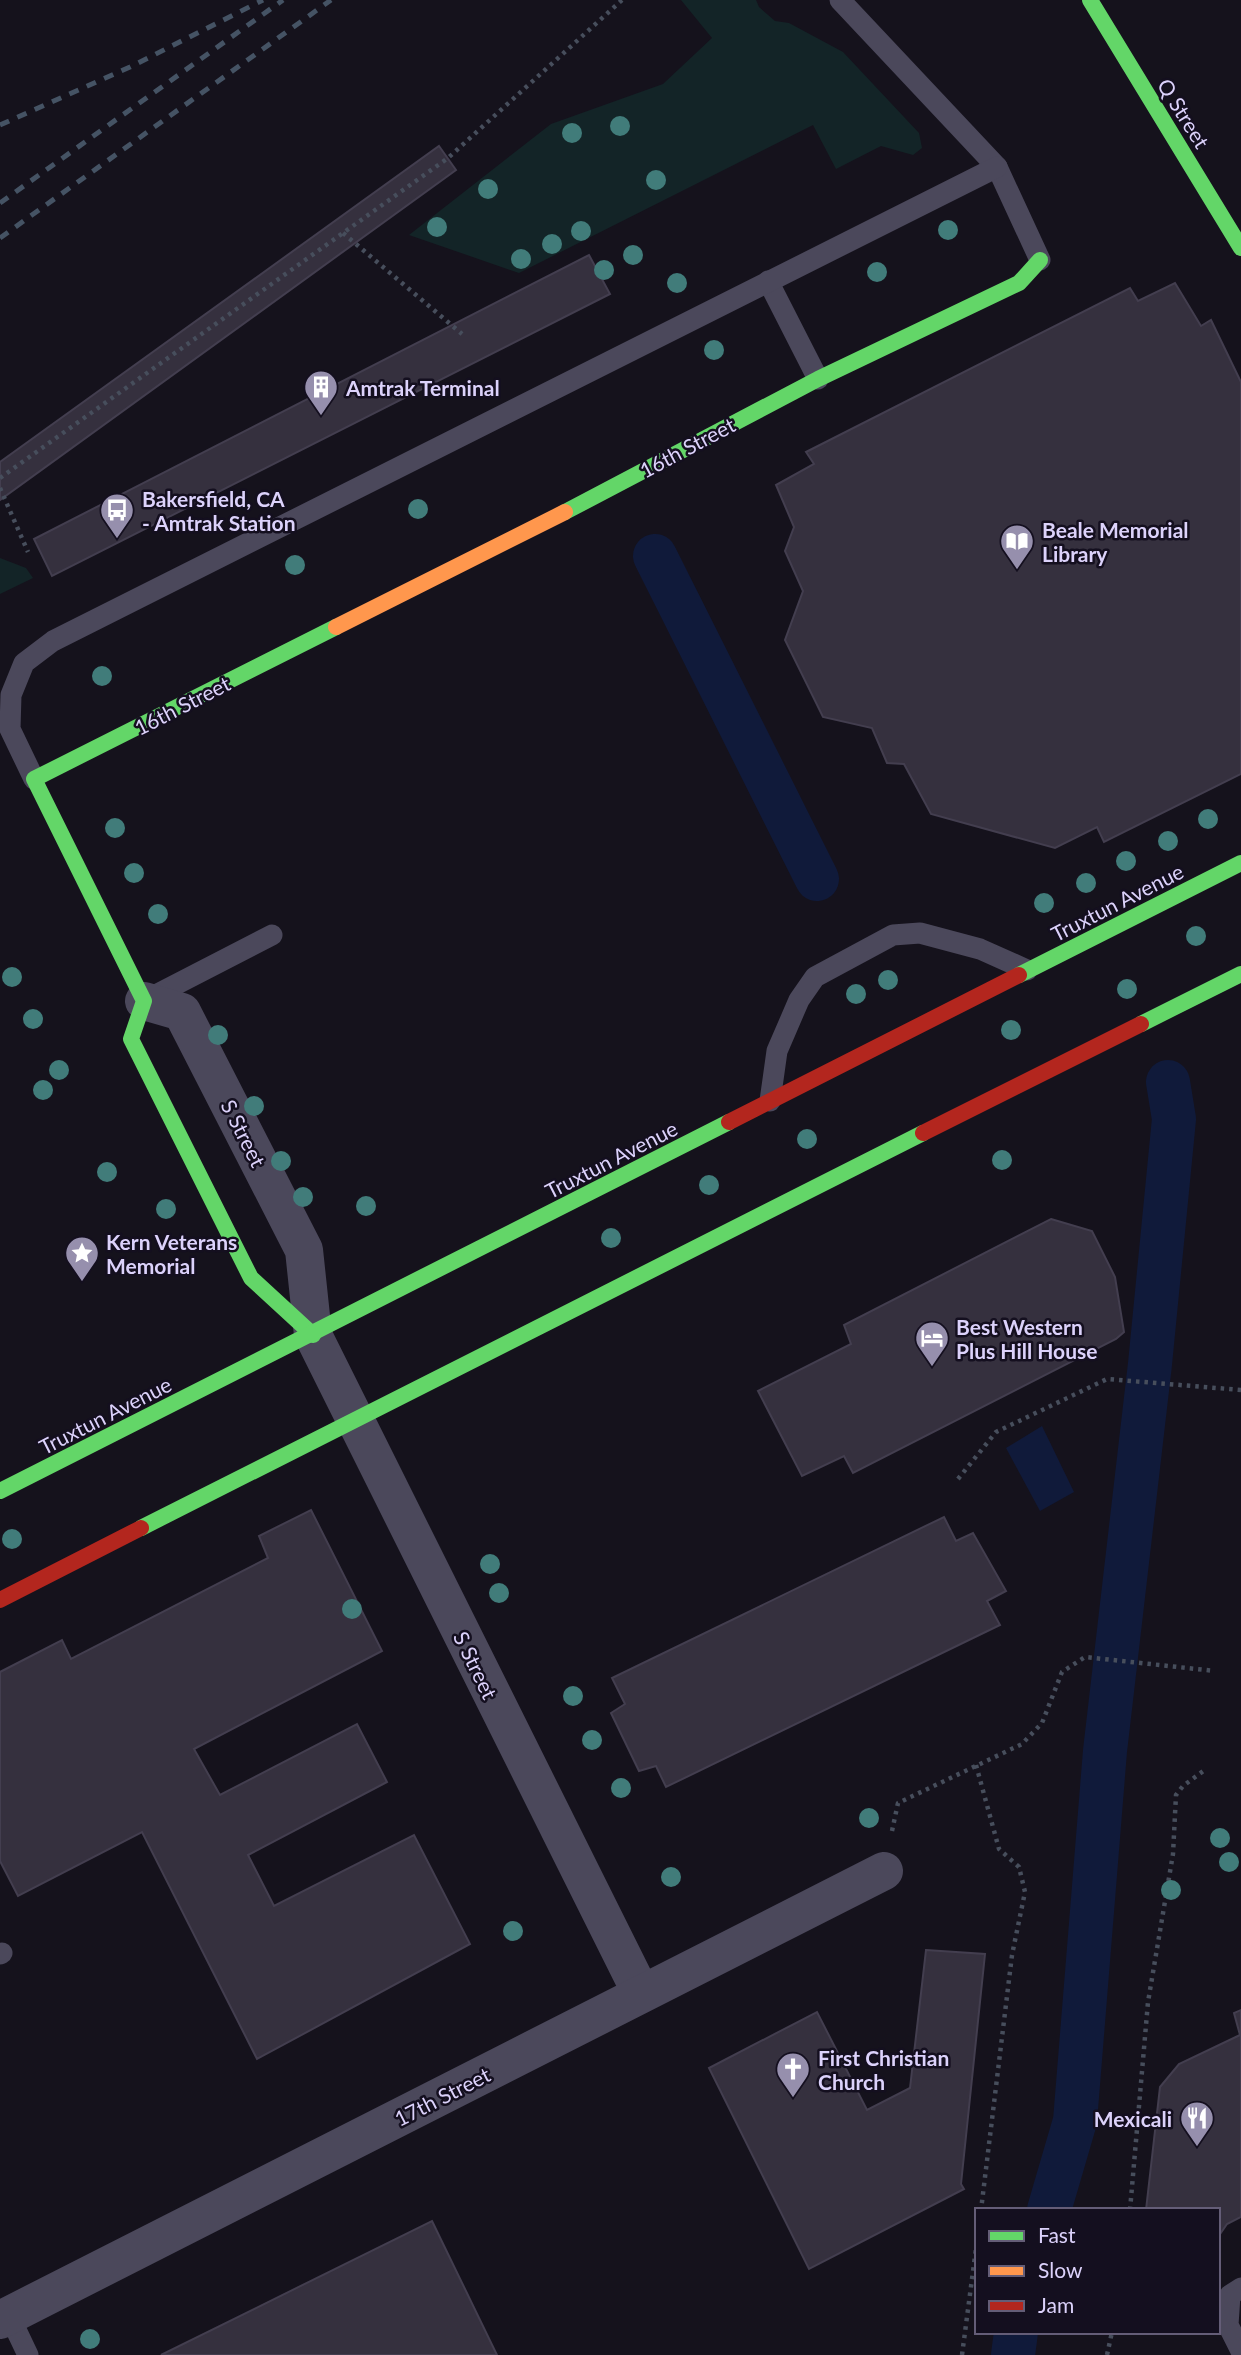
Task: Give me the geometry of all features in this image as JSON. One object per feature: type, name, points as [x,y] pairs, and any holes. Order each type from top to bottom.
[{"type":"main road","name":"Q Street","points":[[1090,0],[1239,237]]},
{"type":"main road","name":"16th Street","points":[[34,779],[509,540],[818,379],[1019,283],[1040,260]]},
{"type":"main road","points":[[34,779],[144,1001]]},
{"type":"main road","name":"Truxtun Avenue","points":[[0,1492],[1241,863]]},
{"type":"main road","points":[[0,1600],[356,1418],[1241,974]]},
{"type":"main road","name":"S Street","points":[[144,1001],[131,1039],[251,1278],[313,1335]]},
{"type":"street","name":"S Street","points":[[144,1001],[182,1012],[304,1250],[313,1335],[641,1993]]},
{"type":"street","name":"17th Street","points":[[4,2318],[884,1871]]},
{"type":"lane","name":"16th Street","points":[[840,0],[996,167],[1040,260]]},
{"type":"lane","points":[[34,779],[10,729],[10,695],[24,663],[53,641],[996,167]]},
{"type":"lane","points":[[768,281],[818,379]]},
{"type":"lane","points":[[770,1101],[776,1051],[799,1000],[815,977],[894,935],[920,933],[980,949],[1027,970]]},
{"type":"lane","points":[[144,1001],[272,935]]},
{"type":"lane","points":[[1241,2288],[1230,2295],[1228,2325],[1241,2351]]},
{"type":"lane","points":[[4,2318],[28,2355]]},
{"type":"path","points":[[0,478],[447,158],[622,0]]},
{"type":"path","points":[[343,233],[462,334]]},
{"type":"path","points":[[0,488],[29,552]]},
{"type":"path","points":[[958,1479],[996,1432],[1107,1379],[1241,1390]]},
{"type":"path","points":[[884,1871],[898,1802],[1022,1744],[1042,1723],[1062,1672],[1085,1657],[1215,1671]]},
{"type":"path","points":[[976,1765],[999,1849],[1019,1867],[1025,1892],[1012,1955],[981,2208]]},
{"type":"path","points":[[1130,2208],[1148,2002],[1173,1854],[1176,1795],[1183,1786],[1206,1769]]},
{"type":"path","points":[[962,2355],[975,2256]]},
{"type":"path","points":[[1107,2355],[1112,2334]]},
{"type":"shaded area","points":[[681,0],[756,0],[759,7],[775,21],[789,23],[843,52],[919,133],[922,148],[913,155],[881,146],[836,169],[813,125],[519,273],[409,235],[551,124],[663,84],[712,38]]},
{"type":"shaded area","points":[[0,558],[26,568],[33,578],[0,594]]},
{"type":"water","points":[[1042,1426],[1074,1492],[1040,1511],[1006,1448]]},
{"type":"building","points":[[439,146],[456,170],[0,500],[0,462]]},
{"type":"building","name":"Amtrak Terminal","points":[[589,255],[610,294],[52,576],[34,539]]},
{"type":"building","name":"Beale Memorial Library","points":[[1175,283],[1201,326],[1211,320],[1241,382],[1241,774],[1104,842],[1097,827],[1055,848],[931,814],[904,764],[887,763],[872,728],[823,717],[785,640],[803,591],[785,551],[794,527],[776,485],[814,464],[806,452],[1130,288],[1138,301]]},
{"type":"building","name":"Best Western Plus Hill House","points":[[1051,1219],[1092,1231],[1115,1277],[1124,1332],[1116,1339],[853,1473],[844,1456],[802,1476],[758,1391],[851,1344],[844,1325]]},
{"type":"building","points":[[311,1510],[382,1651],[194,1749],[220,1795],[357,1724],[387,1782],[248,1855],[274,1906],[414,1835],[470,1944],[257,2059],[142,1832],[18,1896],[0,1861],[0,1672],[62,1640],[71,1659],[268,1558],[259,1536]]},
{"type":"building","points":[[944,1517],[956,1541],[973,1533],[1006,1591],[987,1601],[1000,1625],[666,1787],[656,1766],[639,1771],[611,1713],[625,1704],[612,1678]]},
{"type":"building","name":"First Christian Church","points":[[926,1950],[985,1954],[961,2184],[964,2189],[809,2269],[709,2068],[817,2012],[867,2110],[910,2088]]},
{"type":"building","name":"Mexicali","points":[[1241,2010],[1241,2217],[1227,2224],[1220,2234],[1220,2208],[1146,2208],[1160,2087],[1179,2064],[1240,2035],[1234,2013]]},
{"type":"building","points":[[432,2221],[497,2355],[161,2355]]},
{"type":"waterway","points":[[655,556],[817,879]]},
{"type":"waterway","points":[[1050,2208],[1075,2121],[1105,1751],[1150,1364],[1174,1119],[1168,1082]]},
{"type":"waterway","points":[[1013,2355],[1016,2334]]},
{"type":"railway","points":[[0,125],[130,67],[263,0]]},
{"type":"railway","points":[[0,203],[283,0]]},
{"type":"railway","points":[[0,238],[331,0]]},
{"type":"traffic: fast","points":[[1090,0],[1241,248]]},
{"type":"traffic: fast","points":[[565,512],[818,379],[1019,283],[1040,260]]},
{"type":"traffic: fast","points":[[313,1335],[251,1278],[131,1039],[144,1001],[34,779],[336,627]]},
{"type":"traffic: fast","points":[[1019,975],[1241,863]]},
{"type":"traffic: fast","points":[[1141,1024],[1241,974]]},
{"type":"traffic: fast","points":[[0,1491],[729,1122]]},
{"type":"traffic: fast","points":[[141,1528],[923,1133]]},
{"type":"traffic: slow","points":[[336,627],[565,512]]},
{"type":"traffic: jam","points":[[729,1122],[1019,975]]},
{"type":"traffic: jam","points":[[923,1133],[1141,1024]]},
{"type":"traffic: jam","points":[[0,1600],[141,1528]]},
{"type":"place","name":"Amtrak Terminal","points":[[321,417]]},
{"type":"place","name":"Bakersfield, CA - Amtrak Station","points":[[117,540]]},
{"type":"place","name":"Beale Memorial Library","points":[[1017,571]]},
{"type":"place","name":"Kern Veterans Memorial","points":[[82,1283]]},
{"type":"place","name":"Best Western Plus Hill House","points":[[932,1368]]},
{"type":"place","name":"First Christian Church","points":[[793,2099]]},
{"type":"place","name":"Mexicali","points":[[1197,2148]]}]
